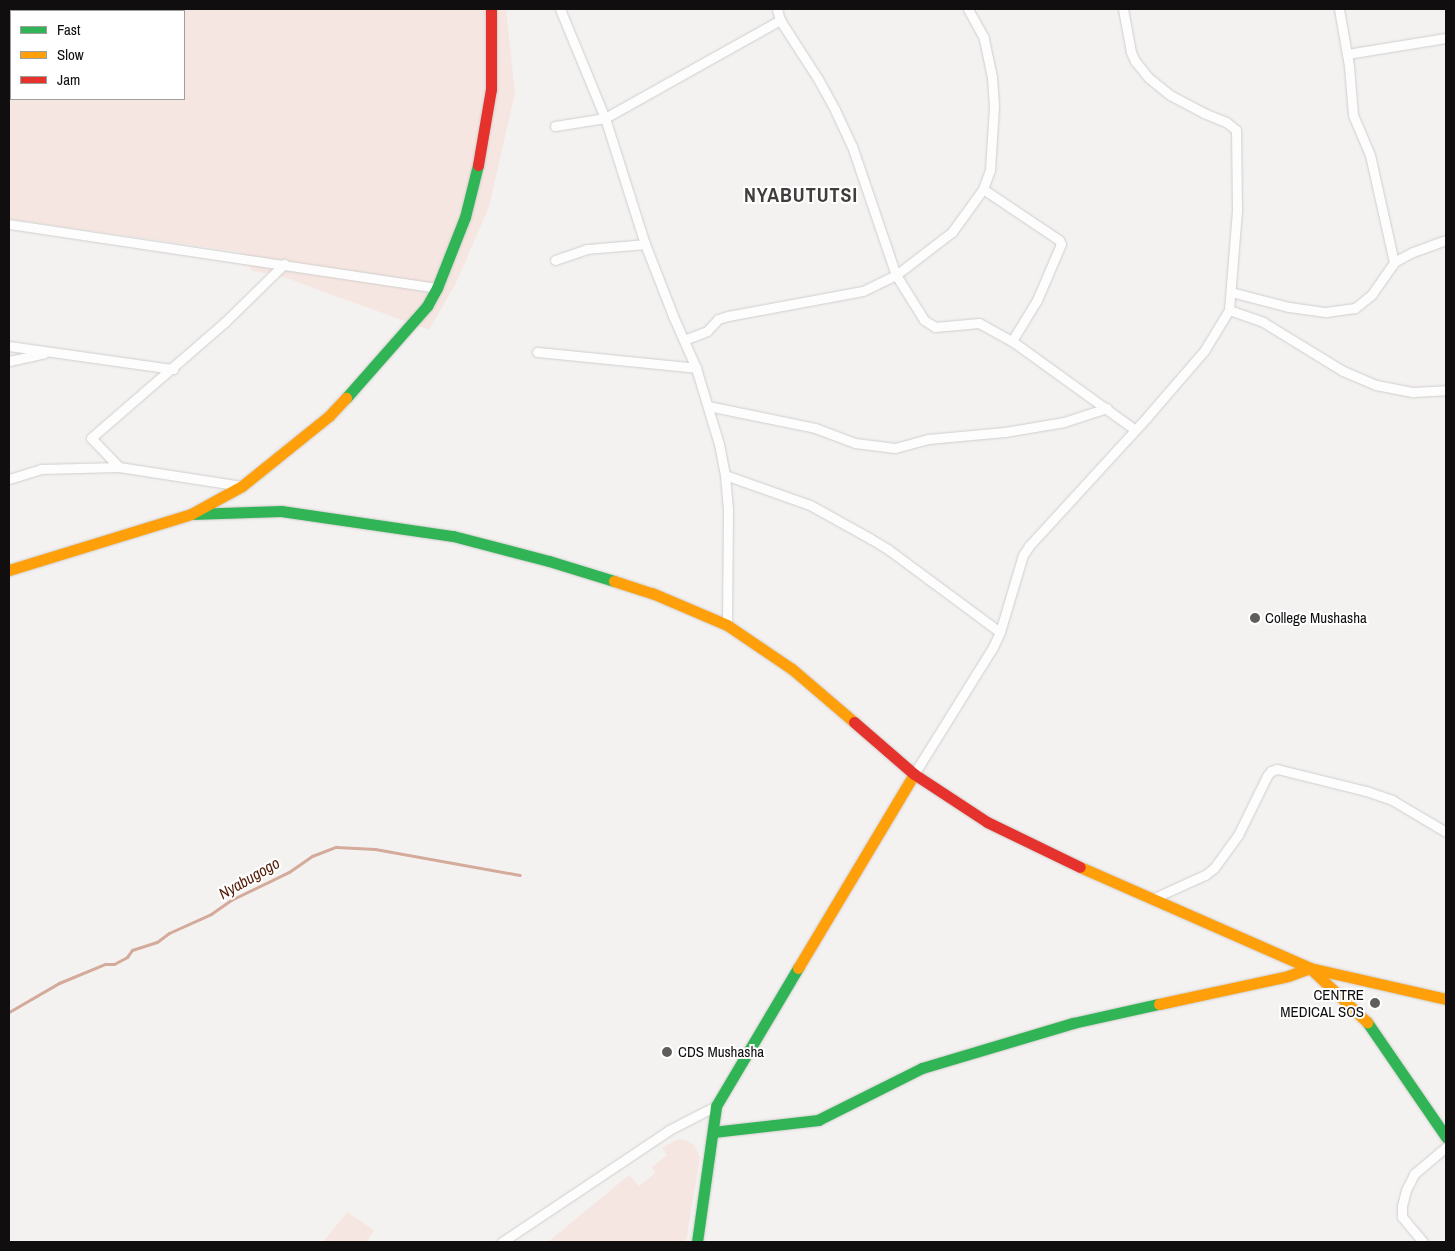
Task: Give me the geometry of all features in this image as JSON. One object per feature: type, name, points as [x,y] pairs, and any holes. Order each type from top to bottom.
[{"type":"street","points":[[9,570],[191,514],[242,486],[329,416],[382,359],[427,306],[437,288],[465,217],[484,138],[491,90],[491,9]]},
{"type":"street","points":[[560,9],[605,118],[644,244],[696,368],[708,406],[725,475],[728,510],[727,625]]},
{"type":"street","points":[[777,9],[780,20],[818,79],[852,146],[896,276],[924,320],[935,327],[979,323],[1012,342],[1134,429]]},
{"type":"street","points":[[684,340],[707,331],[718,319],[728,316],[863,291],[896,276],[952,232],[983,189],[990,170],[994,106],[993,87],[984,38],[968,9]]},
{"type":"street","points":[[697,1242],[716,1106],[1000,632],[1023,555],[1204,351],[1228,310],[1238,210],[1236,130],[1226,122],[1204,113],[1170,94],[1148,77],[1135,61],[1131,52],[1123,9]]},
{"type":"street","points":[[1339,9],[1347,54],[1353,115],[1370,155],[1394,262]]},
{"type":"street","points":[[555,126],[605,118],[780,20]]},
{"type":"street","points":[[1347,54],[1446,38]]},
{"type":"street","points":[[983,189],[1060,240],[1061,244],[1037,300],[1012,342]]},
{"type":"street","points":[[9,224],[437,288]]},
{"type":"street","points":[[1231,292],[1289,307],[1326,312],[1355,308],[1372,294],[1394,262],[1413,252],[1446,240]]},
{"type":"street","points":[[555,260],[587,249],[644,244]]},
{"type":"street","points":[[119,467],[91,438],[173,369],[225,322],[284,264]]},
{"type":"street","points":[[1228,310],[1263,322],[1343,371],[1376,385],[1413,392],[1446,390]]},
{"type":"street","points":[[9,346],[48,353],[173,369]]},
{"type":"street","points":[[537,352],[696,368]]},
{"type":"street","points":[[9,361],[48,353]]},
{"type":"street","points":[[708,406],[815,428],[856,443],[895,448],[928,439],[1005,432],[1064,422],[1107,408]]},
{"type":"street","points":[[9,479],[41,469],[119,467],[242,486]]},
{"type":"street","points":[[725,475],[810,505],[871,539],[889,550],[1000,632]]},
{"type":"street","points":[[191,514],[281,511],[453,536],[549,561],[652,594],[727,625],[792,669],[914,774],[988,822],[1042,850],[1310,968],[1446,999]]},
{"type":"street","points":[[1154,898],[1205,875],[1214,868],[1238,835],[1271,771],[1277,770],[1366,791],[1392,800],[1446,832]]},
{"type":"street","points":[[713,1132],[745,1130],[818,1120],[922,1068],[958,1056],[1073,1023],[1288,976],[1310,968]]},
{"type":"street","points":[[1310,968],[1369,1024],[1446,1137]]},
{"type":"street","points":[[502,1242],[669,1130],[716,1106]]},
{"type":"street","points":[[1423,1242],[1402,1217],[1402,1206],[1406,1190],[1414,1174],[1446,1147]]},
{"type":"shaded area","points":[[9,9],[506,9],[515,93],[489,207],[456,283],[429,330],[278,275],[252,271],[240,252],[9,219]]},
{"type":"shaded area","points":[[678,1139],[686,1140],[694,1145],[700,1157],[686,1242],[548,1242],[629,1175],[639,1186],[655,1173],[652,1167],[667,1155],[662,1148]]},
{"type":"shaded area","points":[[347,1212],[374,1230],[367,1242],[323,1242]]},
{"type":"waterway","name":"Nyabugogo","points":[[9,1012],[59,983],[105,964],[114,964],[127,957],[132,950],[157,942],[169,933],[211,914],[231,900],[289,872],[312,856],[336,847],[375,849],[520,875]]},
{"type":"traffic: fast","points":[[346,398],[427,306],[437,288],[465,217],[478,165]]},
{"type":"traffic: fast","points":[[191,514],[281,511],[453,536],[549,561],[614,581]]},
{"type":"traffic: fast","points":[[697,1242],[716,1106],[798,968]]},
{"type":"traffic: fast","points":[[713,1132],[818,1120],[922,1068],[1073,1023],[1159,1004]]},
{"type":"traffic: fast","points":[[1367,1022],[1446,1137]]},
{"type":"traffic: slow","points":[[9,570],[191,514],[242,486],[329,416],[346,398]]},
{"type":"traffic: slow","points":[[614,581],[652,593],[727,625],[792,669],[854,722]]},
{"type":"traffic: slow","points":[[798,968],[914,774]]},
{"type":"traffic: slow","points":[[1080,867],[1310,968],[1446,999]]},
{"type":"traffic: slow","points":[[1159,1004],[1288,976],[1310,968],[1367,1022]]},
{"type":"traffic: jam","points":[[478,165],[491,89],[491,9]]},
{"type":"traffic: jam","points":[[854,722],[914,774],[987,822],[1080,867]]},
{"type":"place","name":"College Mushasha","points":[[1255,618]]},
{"type":"place","name":"CENTRE MEDICAL SOS","points":[[1375,1003]]},
{"type":"place","name":"CDS Mushasha","points":[[667,1052]]},
{"type":"district","name":"NYABUTUTSI","points":[[801,194]]}]
